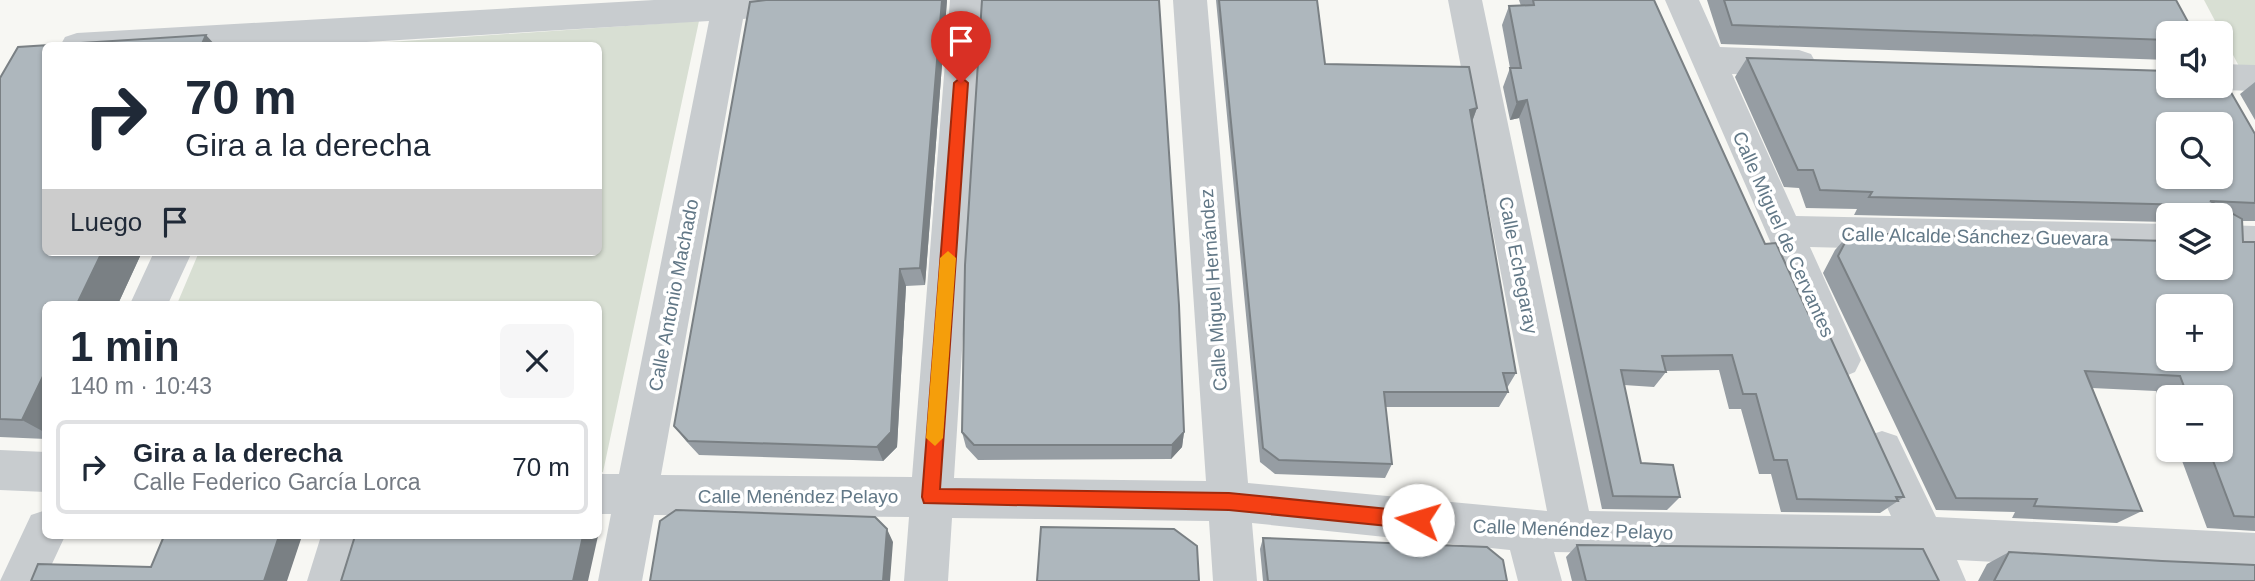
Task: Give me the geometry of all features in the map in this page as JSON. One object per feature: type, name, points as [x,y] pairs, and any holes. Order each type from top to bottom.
[{"type":"street","points":[[204,42],[268,40],[820,0]]},
{"type":"street","points":[[926,581],[967,0]]},
{"type":"street","name":"Calle Miguel Hernández","points":[[1190,0],[1236,581]]},
{"type":"street","name":"Calle Echegaray","points":[[1465,0],[1572,531]]},
{"type":"street","name":"Calle Miguel de Cervantes","points":[[1682,0],[1782,231],[1944,581]]},
{"type":"street","name":"Calle Antonio Machado","points":[[620,581],[617,495],[728,8]]},
{"type":"street","points":[[1706,60],[1829,64]]},
{"type":"street","points":[[2233,86],[2255,78]]},
{"type":"street","name":"Calle Alcalde Sánchez Guevara","points":[[1782,231],[2156,240]]},
{"type":"street","points":[[2233,241],[2255,242]]},
{"type":"street","points":[[150,301],[171,256]]},
{"type":"street","points":[[0,470],[42,472]]},
{"type":"street","name":"Calle Menéndez Pelayo","points":[[617,495],[1229,501],[1526,531],[1922,537],[2255,554]]},
{"type":"street","points":[[1526,531],[1540,581]]},
{"type":"street","points":[[21,581],[42,538]]},
{"type":"street","points":[[329,581],[342,539]]},
{"type":"shaded area","points":[[2204,0],[2255,0],[2255,72],[2242,72],[2233,55],[2233,21],[2215,21]]},
{"type":"shaded area","points":[[699,21],[603,472],[602,301],[178,301],[197,256],[602,256],[602,42],[389,42]]},
{"type":"building","points":[[942,0],[920,268],[900,269],[891,432],[877,447],[688,441],[674,426],[750,2]]},
{"type":"building","points":[[982,0],[1159,0],[1179,305],[1184,432],[1172,445],[974,445],[962,432],[965,265]]},
{"type":"building","points":[[1219,0],[1317,0],[1325,64],[1469,67],[1477,108],[1470,110],[1516,373],[1503,373],[1508,392],[1384,392],[1392,464],[1279,460],[1263,448]]},
{"type":"building","points":[[1533,0],[1654,0],[1765,244],[1776,243],[1808,313],[1814,302],[1904,497],[1896,497],[1898,501],[1797,499],[1787,460],[1774,460],[1756,394],[1743,394],[1732,355],[1662,356],[1666,372],[1621,370],[1641,463],[1673,465],[1680,497],[1613,496],[1527,100],[1517,102],[1510,68],[1521,68],[1509,6],[1534,5]]},
{"type":"building","points":[[1724,0],[2176,0],[2187,21],[2156,21],[2156,40],[1732,25]]},
{"type":"building","points":[[206,35],[203,42],[96,42]]},
{"type":"building","points":[[42,45],[42,256],[100,256],[78,301],[42,301],[42,378],[22,420],[0,419],[0,78],[18,47]]},
{"type":"building","points":[[1747,58],[2156,71],[2156,98],[2233,98],[2233,96],[2255,134],[2255,203],[2210,201],[2214,203],[2156,204],[1869,197],[1872,192],[1820,190],[1813,170],[1798,170]]},
{"type":"building","points":[[2233,214],[2242,219],[2243,242],[2255,242],[2255,517],[2234,516],[2214,462],[2233,462],[2233,385],[2183,385],[2180,376],[2085,371],[2142,511],[2034,506],[2037,499],[1956,498],[1838,256],[1850,233],[2156,241],[2156,280],[2233,280]]},
{"type":"building","points":[[676,510],[875,517],[887,529],[883,581],[650,581],[660,521]]},
{"type":"building","points":[[1041,527],[1174,529],[1197,546],[1199,581],[1037,581]]},
{"type":"building","points":[[1263,538],[1487,547],[1503,560],[1507,581],[1268,581]]},
{"type":"building","points":[[163,539],[278,539],[264,581],[31,581],[38,564],[151,567]]},
{"type":"building","points":[[354,539],[582,539],[573,581],[341,581]]},
{"type":"building","points":[[1577,545],[1923,549],[1939,581],[1586,581]]},
{"type":"building","points":[[2009,552],[2255,565],[2255,581],[1994,581]]},
{"type":"slow traffic","points":[[935,438],[948,258]]},
{"type":"route","points":[[961,83],[931,497],[1229,501],[1418,520]]}]
